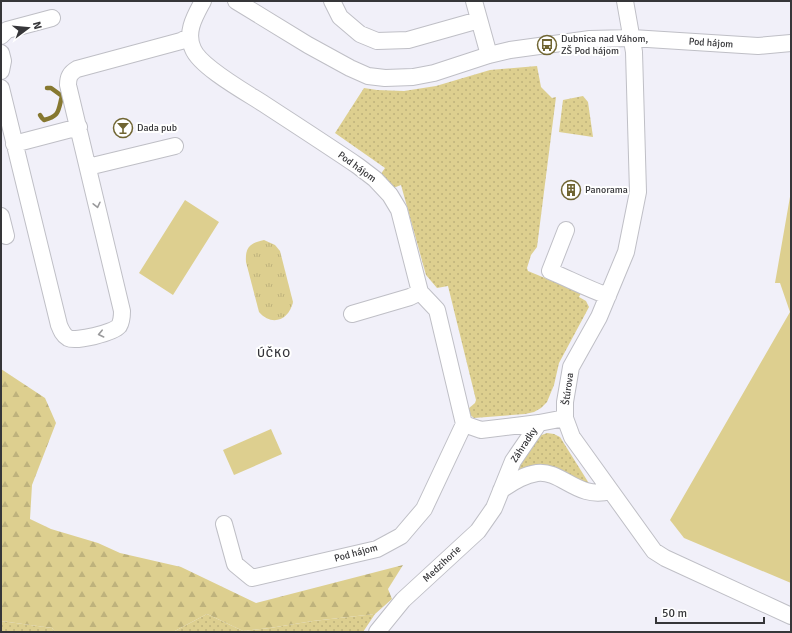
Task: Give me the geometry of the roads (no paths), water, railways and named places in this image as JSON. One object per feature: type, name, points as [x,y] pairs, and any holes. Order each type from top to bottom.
[{"type":"street","points":[[1,88],[59,325],[62,332],[69,338],[77,340],[112,332],[122,319],[122,310],[68,85],[68,78],[71,73],[77,69],[181,41],[190,36],[193,20],[204,1]]},
{"type":"street","name":"Pod hájom","points":[[236,1],[247,5],[308,45],[350,68],[368,76],[385,78],[427,75],[489,55],[510,50],[590,39],[632,38],[758,46],[791,43]]},
{"type":"street","points":[[332,1],[340,17],[360,34],[377,41],[408,40],[479,20]]},
{"type":"street","points":[[474,1],[489,55]]},
{"type":"street","points":[[625,1],[632,38]]},
{"type":"street","points":[[1,36],[7,30],[52,18]]},
{"type":"street","name":"Pod hájom","points":[[190,36],[193,50],[209,67],[375,178],[390,195],[398,210],[420,292],[438,310],[464,424],[424,509],[401,536],[377,549],[252,578],[235,564],[224,524]]},
{"type":"street","name":"Štúrova","points":[[632,38],[634,52],[638,192],[626,252],[599,317],[571,367],[565,402],[565,418],[572,437],[654,551],[664,558],[791,616]]},
{"type":"street","points":[[1,53],[3,61],[1,71]]},
{"type":"street","points":[[14,144],[79,127]]},
{"type":"street","points":[[88,167],[175,146]]},
{"type":"street","points":[[1,216],[6,236]]},
{"type":"street","points":[[566,230],[550,271],[608,296]]},
{"type":"street","points":[[352,314],[410,297],[420,292]]},
{"type":"street","points":[[464,424],[481,430],[539,423],[565,418]]},
{"type":"street","name":"Záhradky","points":[[501,490],[513,461],[539,423]]},
{"type":"street","points":[[501,490],[519,479],[538,473],[551,475],[593,494],[610,491]]},
{"type":"street","name":"Medzihorie","points":[[376,632],[403,600],[478,530],[494,508],[501,490]]},
{"type":"waterway","points":[[40,115],[44,120],[53,117],[58,112],[60,106],[62,96],[51,88],[47,88]]},
{"type":"place","name":"Dubnica nad Váhom, ZŠ Pod hájom","points":[[547,45]]},
{"type":"place","name":"Dada pub","points":[[123,128]]},
{"type":"place","name":"Panorama","points":[[571,190]]},
{"type":"district","name":"ÚČKO","points":[[274,353]]}]
